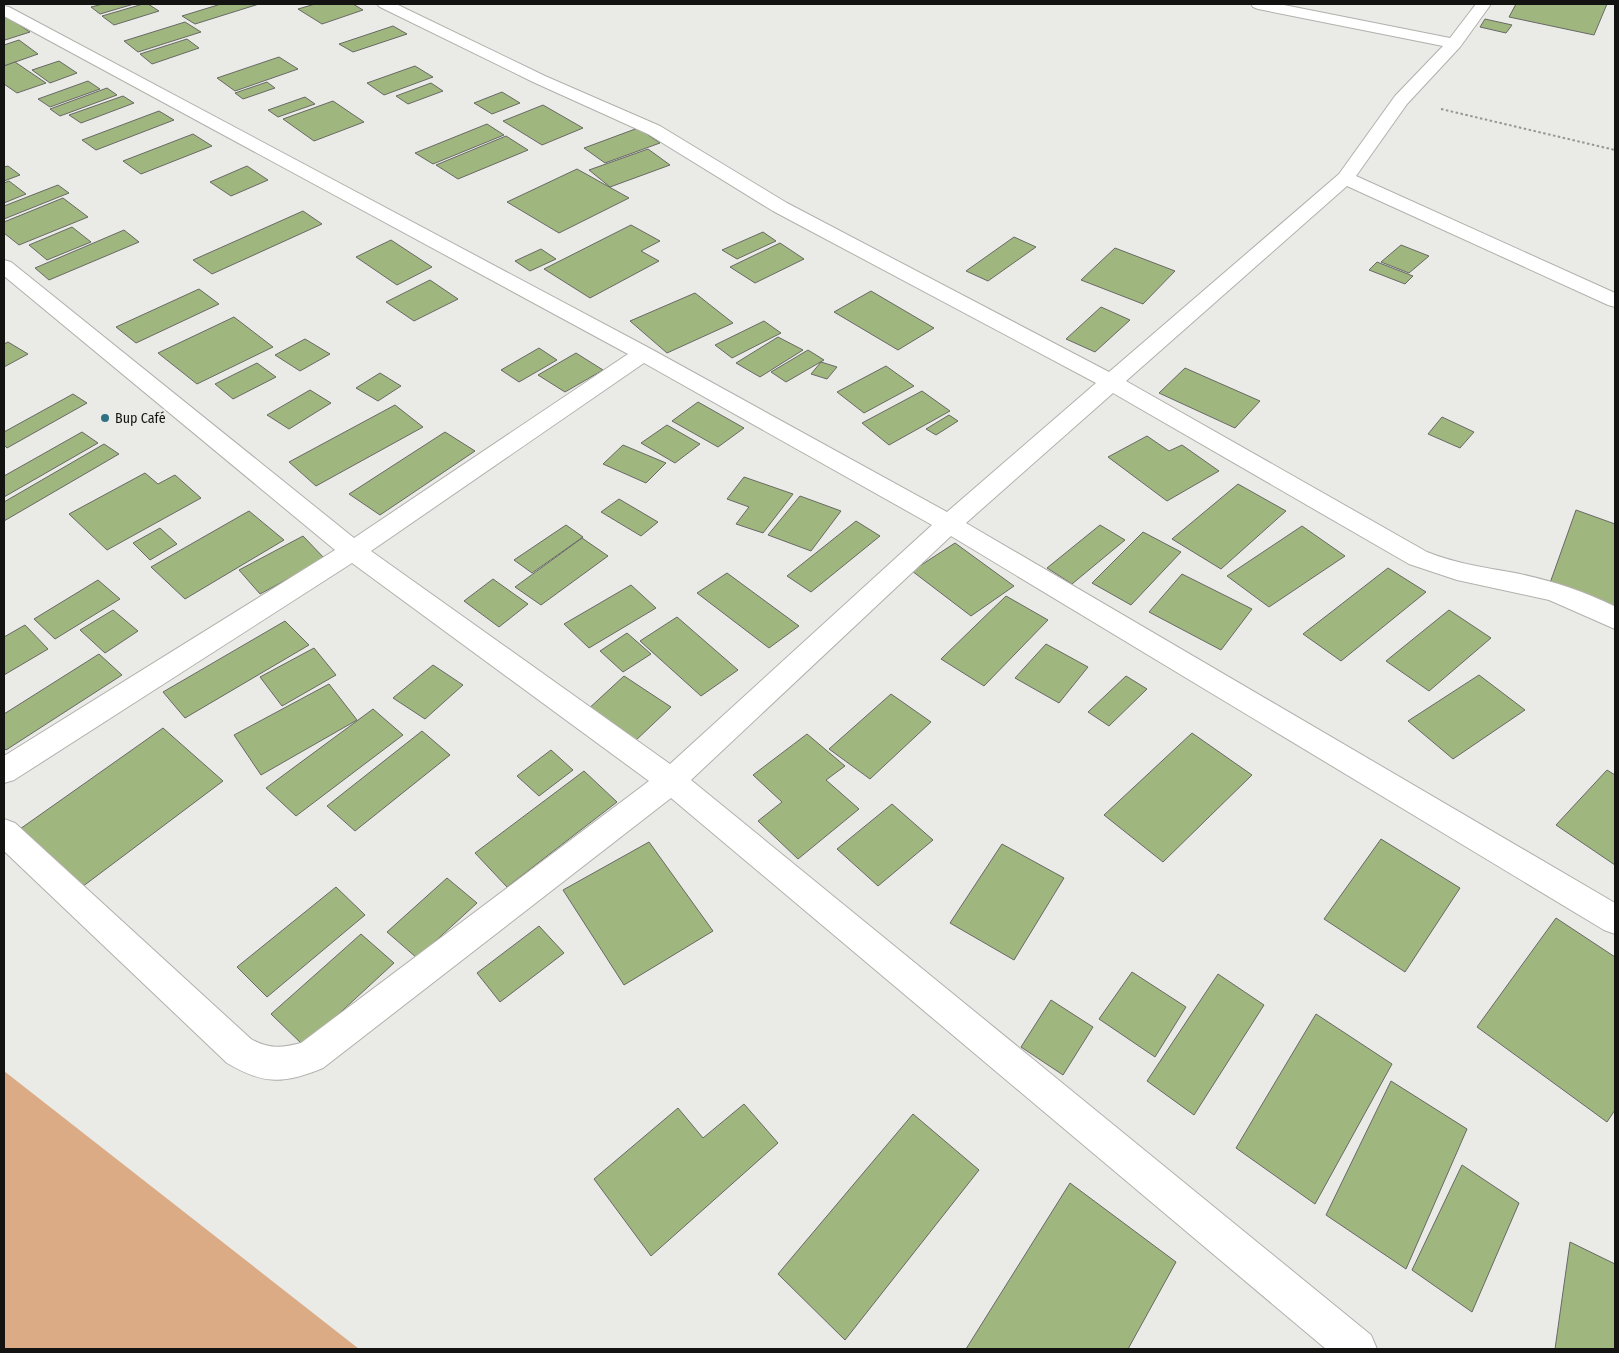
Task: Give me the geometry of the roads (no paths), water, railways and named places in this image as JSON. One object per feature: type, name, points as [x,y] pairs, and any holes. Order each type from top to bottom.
[{"type":"street","points":[[4,9],[22,4]]},
{"type":"street","points":[[385,4],[539,79],[654,130],[780,207],[1113,382],[1418,558],[1440,568],[1546,590],[1572,599],[1615,619]]},
{"type":"street","points":[[1258,4],[1454,44]]},
{"type":"street","points":[[4,832],[239,1051],[254,1061],[273,1065],[291,1063],[310,1056],[671,781],[950,524],[1345,178],[1401,100],[1454,44],[1484,4]]},
{"type":"street","points":[[4,9],[643,354],[950,524],[1615,920]]},
{"type":"street","points":[[1345,178],[1615,301]]},
{"type":"street","points":[[4,266],[353,551],[671,781],[1357,1349]]},
{"type":"street","points":[[4,771],[353,551],[643,354]]},
{"type":"place","name":"Bup Café","points":[[105,418]]}]
